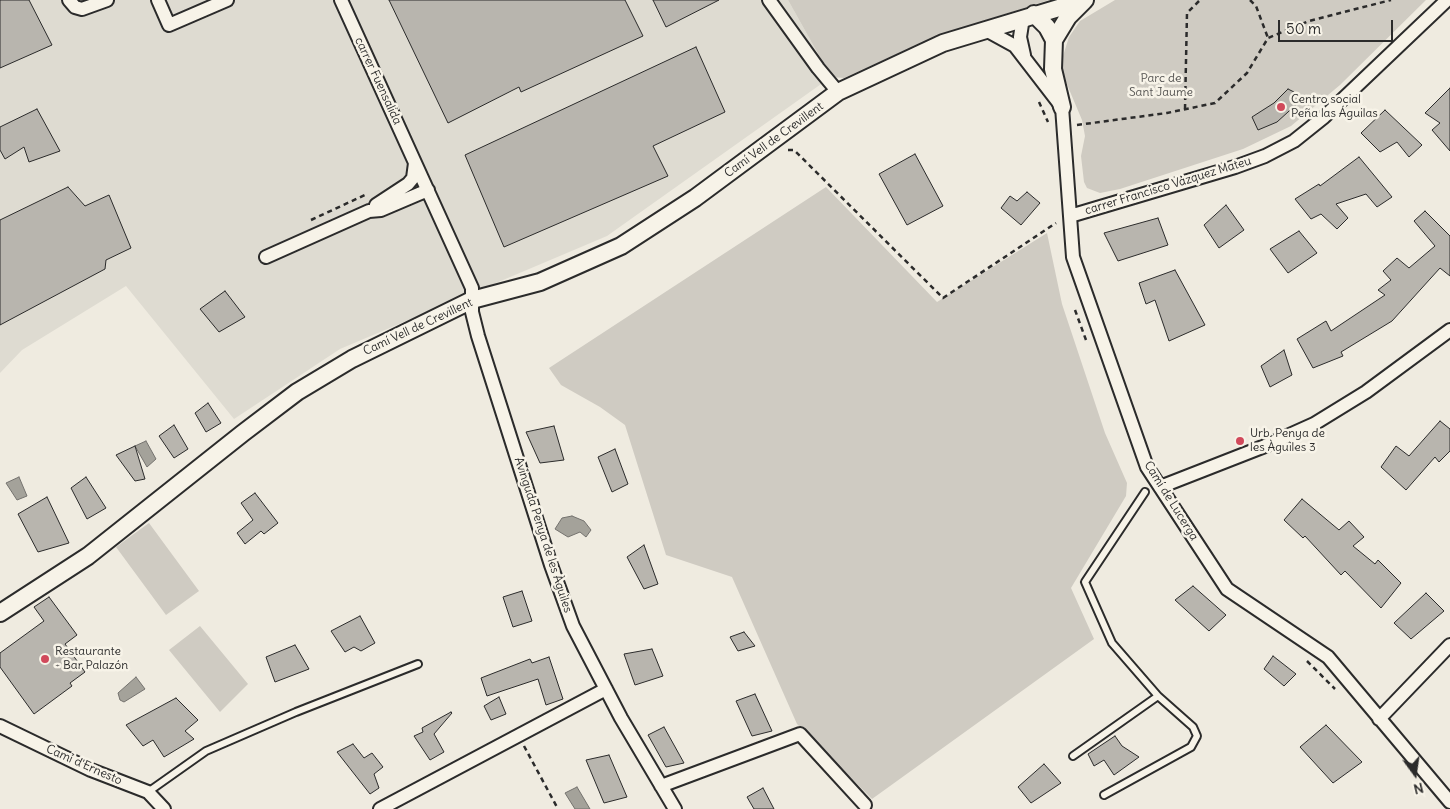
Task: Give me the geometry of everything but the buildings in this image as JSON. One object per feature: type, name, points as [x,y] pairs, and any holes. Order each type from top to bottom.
[{"type":"street","points":[[69,0],[75,7],[82,9],[107,0]]},
{"type":"street","points":[[158,0],[169,25],[227,0]]},
{"type":"street","name":"carrer Fuensalida","points":[[341,0],[472,288],[472,300]]},
{"type":"street","points":[[769,0],[818,68],[838,92]]},
{"type":"street","points":[[1062,108],[1053,69],[1054,40],[1068,17],[1085,0]]},
{"type":"street","name":"Camí Vell de Crevillent","points":[[0,614],[88,556],[243,432],[297,392],[360,354],[472,300],[540,282],[621,246],[695,198],[838,92],[943,43],[1030,15],[1085,0]]},
{"type":"street","name":"carrer Francisco Vázquez Mateu","points":[[1070,216],[1235,167],[1265,156],[1294,141],[1324,117],[1448,1]]},
{"type":"street","points":[[1030,15],[1047,27],[1054,40]]},
{"type":"street","name":"Camí de Lucerga","points":[[1025,57],[1020,37],[1022,24],[1030,15]]},
{"type":"street","name":"Camí de Lucerga","points":[[984,29],[1015,46],[1062,108],[1073,258],[1147,467],[1227,589],[1328,657],[1450,802]]},
{"type":"street","points":[[369,211],[408,184],[413,178],[415,163]]},
{"type":"street","points":[[266,256],[369,211],[381,210],[428,190]]},
{"type":"street","name":"Avinguda Penya de les Àguiles","points":[[472,300],[478,336],[551,564],[573,626],[606,690],[675,809]]},
{"type":"street","points":[[1160,487],[1265,446],[1314,424],[1366,392],[1450,330]]},
{"type":"street","points":[[1379,719],[1450,645]]},
{"type":"street","points":[[380,809],[454,768],[606,690]]},
{"type":"street","name":"Camí d'Ernesto","points":[[0,726],[92,770],[148,792],[164,809]]},
{"type":"street","points":[[661,786],[800,734],[865,805]]},
{"type":"lane","points":[[1104,795],[1190,747],[1197,736],[1193,727],[1158,696],[1112,643],[1085,582],[1145,492]]},
{"type":"lane","points":[[148,792],[206,751],[296,712],[418,664]]},
{"type":"lane","points":[[1073,756],[1158,696]]},
{"type":"path","points":[[1185,109],[1188,13],[1200,0]]},
{"type":"path","points":[[1250,0],[1256,6],[1268,38]]},
{"type":"path","points":[[1064,127],[1215,103],[1247,73],[1268,38],[1308,21],[1391,0]]},
{"type":"path","points":[[1036,96],[1045,113],[1050,131]]},
{"type":"path","points":[[785,149],[794,150],[943,298],[1056,223]]},
{"type":"path","points":[[304,223],[376,190]]},
{"type":"path","points":[[1055,214],[1057,232]]},
{"type":"path","points":[[1073,301],[1088,345]]},
{"type":"path","points":[[1302,656],[1341,695]]},
{"type":"path","points":[[518,736],[558,809]]},
{"type":"shaded area","points":[[0,0],[788,0],[831,77],[607,236],[340,349],[234,419],[126,286],[22,350],[0,373]]},
{"type":"shaded area","points":[[146,441],[156,459],[147,467],[135,446]]},
{"type":"shaded area","points":[[19,477],[27,496],[17,500],[6,483]]},
{"type":"shaded area","points":[[572,516],[584,521],[591,530],[586,537],[580,532],[568,537],[555,529],[562,518]]},
{"type":"shaded area","points":[[136,677],[145,689],[124,702],[120,700],[118,693]]},
{"type":"shaded area","points":[[577,787],[590,809],[575,809],[565,793]]},
{"type":"green space","points":[[788,0],[1049,0],[939,35],[844,78],[831,77]]},
{"type":"green space","name":"Parc de Sant Jaume","points":[[1115,0],[1426,0],[1340,85],[1291,126],[1243,149],[1120,189],[1100,193],[1087,188],[1084,182],[1081,156],[1085,136],[1082,120],[1063,75],[1063,56],[1069,37],[1080,21]]},
{"type":"green space","points":[[826,187],[937,302],[1047,233],[1062,304],[1105,433],[1127,483],[1126,496],[1071,588],[1094,639],[872,799],[797,724],[732,577],[666,555],[625,425],[600,407],[561,385],[549,368]]},
{"type":"green space","points":[[149,523],[199,591],[166,615],[116,547]]},
{"type":"green space","points":[[200,626],[248,684],[220,712],[169,650]]},
{"type":"place","name":"Centro social Peña las Águilas","points":[[1281,107]]},
{"type":"place","name":"Urb. Penya de les Àguiles 3","points":[[1240,441]]},
{"type":"place","name":"Restaurante - Bar Palazón","points":[[45,659]]}]
